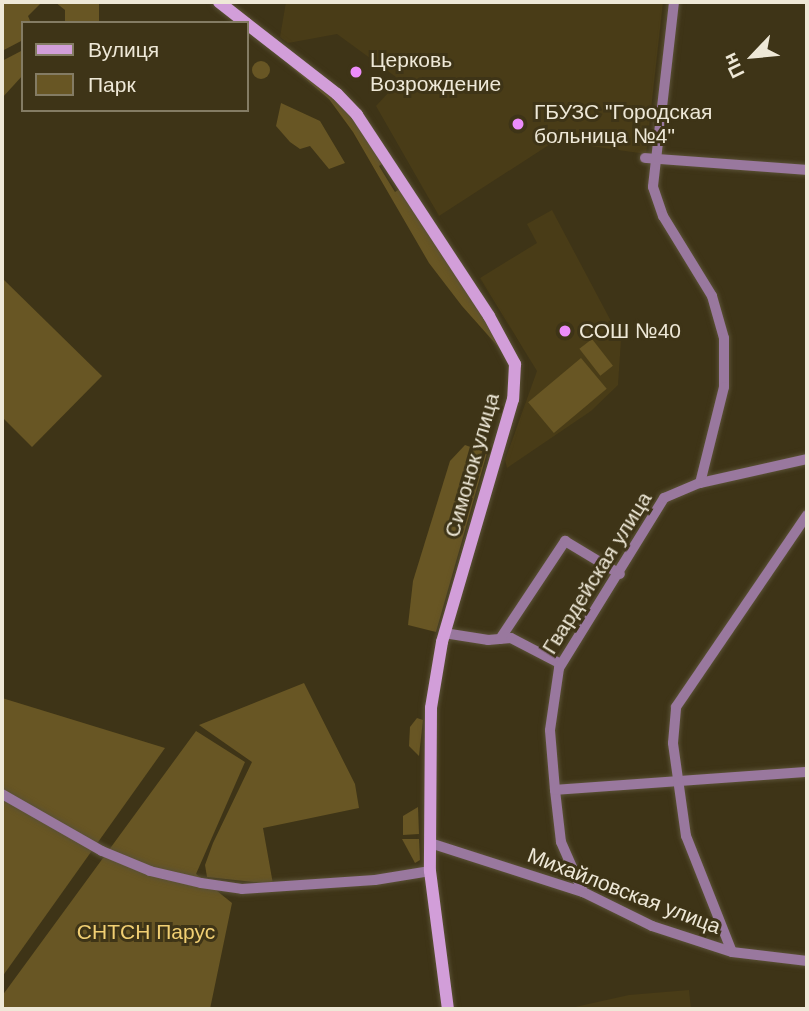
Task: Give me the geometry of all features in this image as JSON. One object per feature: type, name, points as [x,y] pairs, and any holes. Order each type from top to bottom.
[{"type":"street","name":"Симонок улица","points":[[219,2],[243,21]]},
{"type":"street","points":[[674,2],[650,158],[653,187],[663,216],[712,296],[724,338],[723,395],[700,483]]},
{"type":"street","name":"Симонок улица","points":[[248,25],[337,94],[357,115],[489,316],[515,364],[513,399],[444,633],[431,708],[430,871],[448,1009]]},
{"type":"street","points":[[650,158],[807,170]]},
{"type":"street","name":"Гвардейская улица","points":[[583,892],[561,842],[555,790],[550,730],[561,664],[620,574],[664,498],[700,483],[807,459]]},
{"type":"street","points":[[732,952],[685,836],[676,781],[676,707],[807,515]]},
{"type":"street","points":[[500,639],[565,541],[620,574]]},
{"type":"street","points":[[444,633],[511,638],[561,664]]},
{"type":"street","points":[[555,790],[807,772]]},
{"type":"street","points":[[2,794],[102,851],[150,871],[201,883],[242,889],[375,880],[430,871]]},
{"type":"street","name":"Михайловская улица","points":[[430,843],[583,892],[652,926],[732,952],[807,961]]},
{"type":"shaded area","name":"ГБУЗС \"Городская больница №4\"","points":[[286,2],[663,2],[646,154],[555,141],[439,216],[376,106],[400,80],[337,34],[288,43],[280,37]]},
{"type":"shaded area","name":"СОШ №40","points":[[552,210],[621,340],[618,385],[591,411],[507,468],[505,460],[537,371],[480,278],[537,243],[527,224]]},
{"type":"shaded area","points":[[689,990],[691,1009],[566,1009],[629,995]]},
{"type":"green space","points":[[2,2],[42,2],[28,16],[30,21],[21,21],[21,41],[2,51]]},
{"type":"green space","points":[[55,2],[99,2],[99,21],[65,21],[65,10]]},
{"type":"green space","points":[[21,51],[21,77],[2,98],[2,61]]},
{"type":"green space","points":[[261,61],[267,64],[270,70],[267,76],[261,79],[255,76],[252,70],[255,64]]},
{"type":"green space","points":[[292,62],[336,95],[385,162],[379,166],[395,192],[401,188],[506,349],[502,351],[429,263],[353,132],[329,99],[290,66]]},
{"type":"green space","points":[[281,103],[320,121],[345,163],[329,169],[310,146],[300,149],[290,142],[276,126]]},
{"type":"green space","points":[[2,278],[102,376],[32,447],[2,417]]},
{"type":"green space","points":[[592,339],[613,366],[600,376],[579,349]]},
{"type":"green space","points":[[581,358],[607,389],[554,433],[528,402]]},
{"type":"green space","points":[[465,445],[487,453],[436,632],[408,625],[413,581],[450,461]]},
{"type":"green space","points":[[304,683],[355,784],[359,808],[263,828],[273,884],[207,877],[205,865],[213,843],[252,762],[199,725]]},
{"type":"green space","points":[[2,698],[165,748],[2,977]]},
{"type":"green space","points":[[417,718],[423,720],[419,756],[409,746],[410,727]]},
{"type":"green space","name":"СНТСН Парус","points":[[196,731],[245,762],[196,874],[232,903],[210,1009],[2,1009],[2,996]]},
{"type":"green space","points":[[418,807],[419,834],[403,835],[403,816]]},
{"type":"green space","points":[[402,839],[419,839],[420,860],[415,863]]},
{"type":"place","name":"Церковь Возрождение","points":[[356,72]]},
{"type":"place","name":"ГБУЗС \"Городская больница №4\"","points":[[518,124]]},
{"type":"place","name":"СОШ №40","points":[[565,331]]}]
